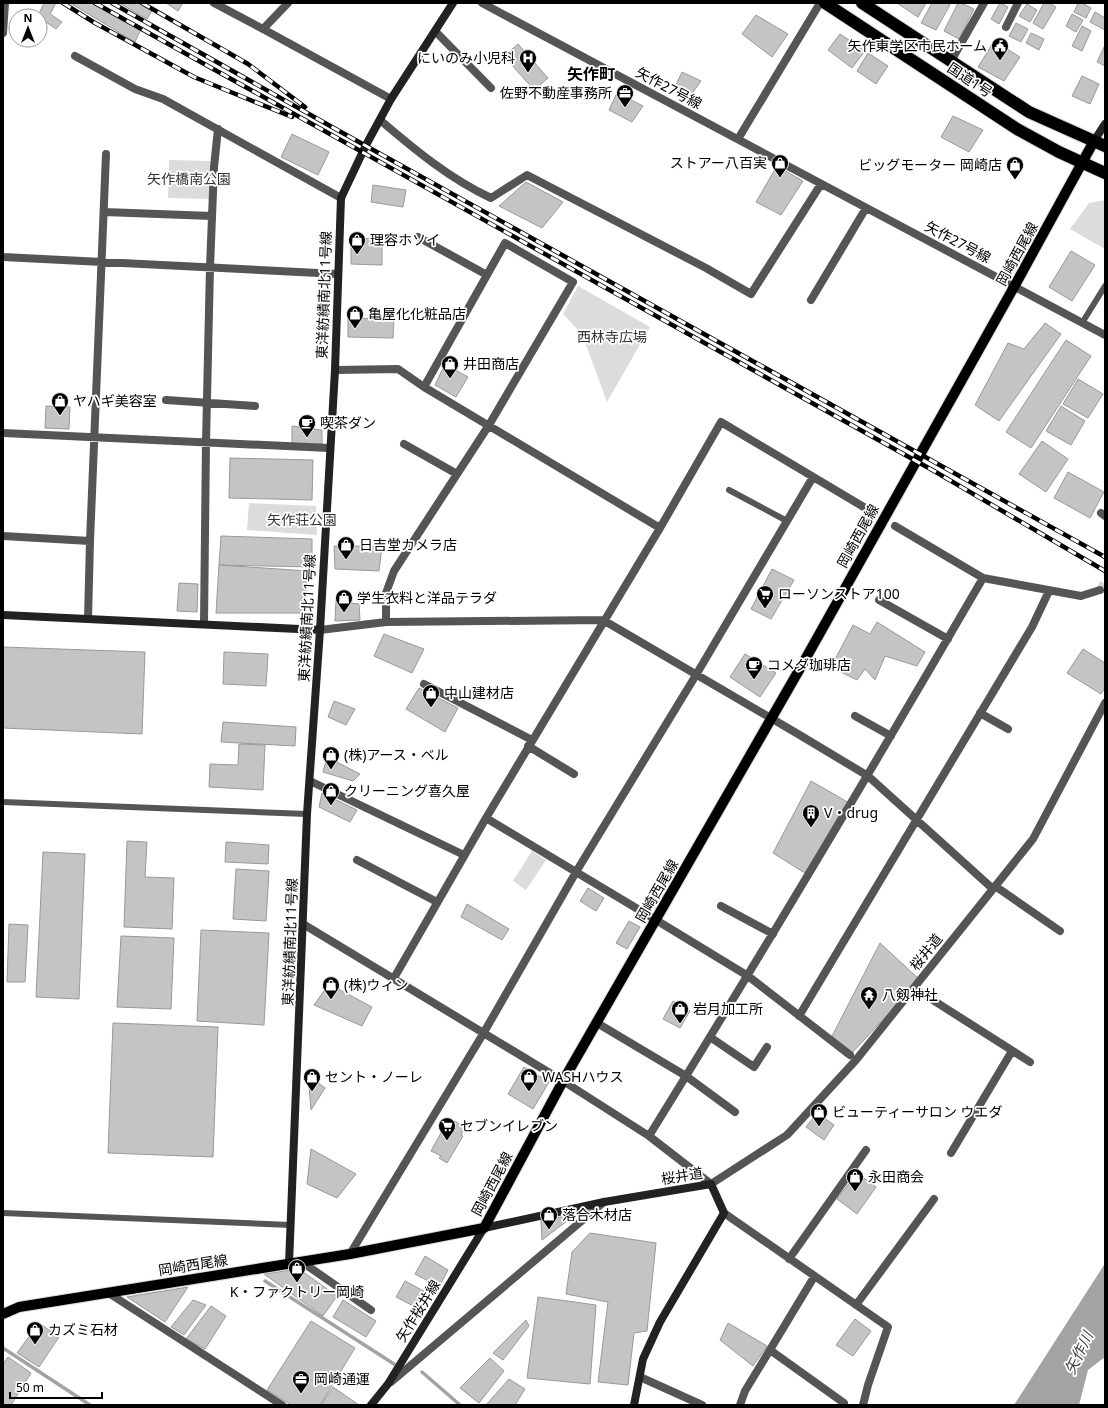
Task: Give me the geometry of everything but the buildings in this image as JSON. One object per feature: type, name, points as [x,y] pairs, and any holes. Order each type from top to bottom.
[{"type":"highway","name":"国道1号","points":[[824,3],[1017,129],[1083,164],[1105,173]]},
{"type":"highway","name":"国道1号","points":[[862,3],[1029,112],[1100,144]]},
{"type":"main road","name":"岡崎西尾線","points":[[3,1314],[19,1307],[350,1254],[484,1228],[563,1081],[771,719],[1083,164],[1100,144]]},
{"type":"street","points":[[3,33],[5,3]]},
{"type":"street","points":[[214,3],[391,99]]},
{"type":"street","points":[[263,29],[288,3]]},
{"type":"street","name":"東洋紡績南北11号線","points":[[289,1264],[307,814],[320,630],[329,448],[335,370],[341,198],[391,99],[453,3]]},
{"type":"street","name":"矢作27号線","points":[[482,3],[569,48],[820,184],[1105,335]]},
{"type":"street","points":[[738,139],[820,3]]},
{"type":"street","points":[[951,61],[984,3]]},
{"type":"street","points":[[1006,27],[1018,3]]},
{"type":"street","points":[[435,31],[491,88]]},
{"type":"street","points":[[75,56],[135,88],[163,99],[341,198]]},
{"type":"street","points":[[380,120],[413,148],[472,189],[491,198],[527,175],[706,268],[751,294],[820,184]]},
{"type":"street","points":[[1100,144],[1105,124]]},
{"type":"street","points":[[204,624],[210,267],[214,167],[218,129]]},
{"type":"street","points":[[88,619],[106,154]]},
{"type":"street","points":[[811,300],[866,208]]},
{"type":"street","points":[[104,212],[212,216]]},
{"type":"street","points":[[418,237],[487,275]]},
{"type":"street","points":[[386,622],[386,593],[394,571],[489,425],[573,282],[505,243],[424,387]]},
{"type":"street","points":[[3,257],[338,274]]},
{"type":"street","points":[[335,370],[398,369],[424,387],[660,528]]},
{"type":"street","points":[[166,400],[255,406]]},
{"type":"street","points":[[394,978],[464,855],[660,528],[721,422],[867,509]]},
{"type":"street","points":[[3,433],[329,448]]},
{"type":"street","points":[[404,444],[457,474]]},
{"type":"street","points":[[350,1254],[483,1034],[576,872],[696,675],[813,477]]},
{"type":"street","points":[[895,526],[983,578],[1081,596],[1100,590]]},
{"type":"street","points":[[3,536],[90,541]]},
{"type":"street","points":[[649,1136],[748,976],[868,776],[983,578]]},
{"type":"street","points":[[799,1016],[1032,627],[1049,591]]},
{"type":"street","points":[[879,600],[948,639]]},
{"type":"street","points":[[3,615],[320,630],[386,622],[604,620],[868,776],[916,820],[994,887],[1060,931]]},
{"type":"street","points":[[424,684],[530,743],[574,774]]},
{"type":"street","name":"桜井道","points":[[484,1228],[604,1202],[711,1184],[787,1135],[856,1060],[1033,839],[1105,703]]},
{"type":"street","points":[[980,713],[1008,729]]},
{"type":"street","points":[[855,716],[891,736]]},
{"type":"street","points":[[310,781],[464,855]]},
{"type":"street","points":[[486,818],[748,976],[850,1055]]},
{"type":"street","points":[[357,860],[437,902]]},
{"type":"street","points":[[721,906],[773,934]]},
{"type":"street","points":[[303,924],[563,1081],[649,1136],[711,1184],[724,1214],[888,1327],[868,1385],[863,1405]]},
{"type":"street","points":[[914,988],[1030,1062]]},
{"type":"street","points":[[597,1023],[686,1076],[735,1112]]},
{"type":"street","points":[[710,1037],[754,1067],[766,1047]]},
{"type":"street","points":[[950,1153],[1012,1051]]},
{"type":"street","points":[[789,1259],[866,1150]]},
{"type":"street","points":[[856,1305],[934,1199]]},
{"type":"street","points":[[388,1384],[604,1202]]},
{"type":"street","points":[[634,1405],[643,1359],[660,1322],[724,1214]]},
{"type":"street","name":"矢作桜井線","points":[[371,1405],[388,1384],[484,1228]]},
{"type":"street","points":[[302,1262],[371,1310]]},
{"type":"street","points":[[740,1405],[745,1390],[814,1277]]},
{"type":"street","points":[[107,1292],[282,1405]]},
{"type":"street","points":[[770,1350],[844,1403]]},
{"type":"street","points":[[640,1377],[702,1405]]},
{"type":"lane","points":[[1082,323],[1105,286]]},
{"type":"lane","points":[[729,490],[787,521]]},
{"type":"lane","points":[[3,802],[307,814]]},
{"type":"lane","points":[[3,1213],[291,1225]]},
{"type":"green space","name":"矢作橋南公園","points":[[169,160],[210,161],[210,199],[168,198]]},
{"type":"green space","points":[[1105,200],[1105,249],[1070,229],[1089,203]]},
{"type":"green space","name":"西林寺広場","points":[[578,286],[650,327],[607,402],[582,334],[563,314]]},
{"type":"green space","name":"矢作荘公園","points":[[249,503],[316,506],[317,535],[247,530]]},
{"type":"green space","points":[[532,851],[546,860],[526,890],[513,881]]},
{"type":"water","name":"矢作川","points":[[1105,1260],[1105,1357],[1088,1370],[1079,1405],[1014,1405],[1104,1265]]},
{"type":"waterway","points":[[265,1281],[394,1364]]},
{"type":"waterway","points":[[3,1348],[90,1405]]},
{"type":"waterway","points":[[422,1372],[460,1405]]},
{"type":"tunnel","points":[[1100,590],[1105,580]]},
{"type":"railway","points":[[63,3],[95,23],[194,77],[292,117]]},
{"type":"railway","points":[[95,3],[934,471],[1105,571]]},
{"type":"railway","points":[[112,3],[1105,557]]},
{"type":"railway","points":[[142,3],[248,64],[305,107]]},
{"type":"place","name":"矢作東学区市民ホーム","points":[[1000,61]]},
{"type":"place","name":"にいのみ小児科","points":[[528,73]]},
{"type":"place","name":"佐野不動産事務所","points":[[625,108]]},
{"type":"place","name":"ストアー八百実","points":[[780,178]]},
{"type":"place","name":"ビッグモーター 岡崎店","points":[[1015,180]]},
{"type":"place","name":"理容ホソイ","points":[[357,255]]},
{"type":"place","name":"亀屋化化粧品店","points":[[355,329]]},
{"type":"place","name":"井田商店","points":[[450,379]]},
{"type":"place","name":"ヤハギ美容室","points":[[60,416]]},
{"type":"place","name":"喫茶ダン","points":[[307,438]]},
{"type":"place","name":"日吉堂カメラ店","points":[[346,560]]},
{"type":"place","name":"ローソンストア100","points":[[765,609]]},
{"type":"place","name":"学生衣料と洋品テラダ","points":[[344,613]]},
{"type":"place","name":"コメダ珈琲店","points":[[754,680]]},
{"type":"place","name":"中山建材店","points":[[431,708]]},
{"type":"place","name":"(株)アース・ベル","points":[[331,770]]},
{"type":"place","name":"クリーニング喜久屋","points":[[331,806]]},
{"type":"place","name":"V・drug","points":[[811,828]]},
{"type":"place","name":"(株)ウィン","points":[[331,1000]]},
{"type":"place","name":"八剱神社","points":[[869,1010]]},
{"type":"place","name":"岩月加工所","points":[[680,1024]]},
{"type":"place","name":"セント・ノーレ","points":[[312,1092]]},
{"type":"place","name":"WASHハウス","points":[[529,1092]]},
{"type":"place","name":"ビューティーサロン ウエダ","points":[[819,1127]]},
{"type":"place","name":"セブンイレブン","points":[[447,1141]]},
{"type":"place","name":"永田商会","points":[[855,1192]]},
{"type":"place","name":"落合木材店","points":[[549,1230]]},
{"type":"place","name":"K・ファクトリー岡崎","points":[[297,1283]]},
{"type":"place","name":"カズミ石材","points":[[35,1345]]},
{"type":"place","name":"岡崎通運","points":[[301,1394]]},
{"type":"district","name":"矢作町","points":[[591,74]]}]
